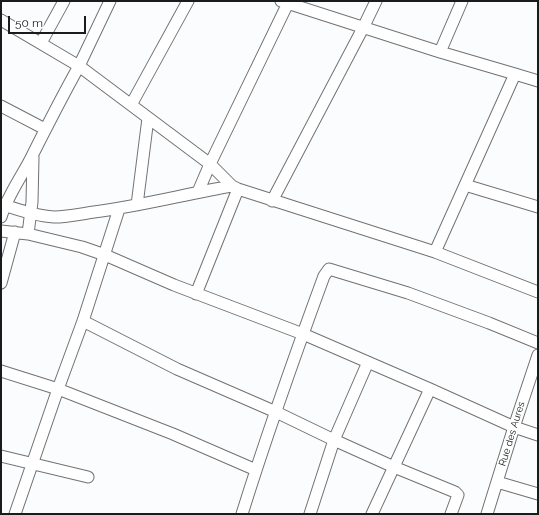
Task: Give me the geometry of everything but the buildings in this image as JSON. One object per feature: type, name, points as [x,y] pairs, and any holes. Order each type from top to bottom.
[{"type":"street","points":[[41,43],[64,1]]},
{"type":"street","points":[[1,217],[3,204],[33,154],[79,66],[110,1]]},
{"type":"street","points":[[132,106],[188,1]]},
{"type":"street","points":[[272,201],[376,1]]},
{"type":"street","points":[[440,52],[462,1]]},
{"type":"street","points":[[198,192],[286,2],[363,28],[538,81]]},
{"type":"street","points":[[1,20],[79,66],[210,164],[235,187],[272,201],[435,252],[538,292]]},
{"type":"street","points":[[435,252],[515,74]]},
{"type":"street","points":[[1,106],[45,129]]},
{"type":"street","points":[[137,205],[148,118]]},
{"type":"street","points":[[28,234],[31,214],[33,154]]},
{"type":"street","points":[[465,185],[538,207]]},
{"type":"street","points":[[3,204],[31,214],[54,217],[119,209],[198,192],[235,187]]},
{"type":"street","points":[[196,294],[235,187]]},
{"type":"street","points":[[15,514],[83,321],[119,209]]},
{"type":"street","points":[[1,231],[28,234],[82,247],[105,255],[196,294],[303,334],[514,427],[538,435]]},
{"type":"street","points":[[1,283],[15,232]]},
{"type":"street","points":[[242,514],[303,334],[324,276],[329,269],[408,293],[538,343]]},
{"type":"street","points":[[83,321],[177,369],[276,412],[394,467],[455,492],[458,495],[451,514]]},
{"type":"street","name":"Rue des Aures","points":[[487,514],[514,427],[535,370],[538,355]]},
{"type":"street","points":[[310,514],[334,440],[368,362]]},
{"type":"street","points":[[1,371],[58,389],[173,434],[256,470]]},
{"type":"street","points":[[372,514],[430,389]]},
{"type":"street","points":[[1,456],[33,465],[88,477]]},
{"type":"street","points":[[497,482],[538,494]]}]
